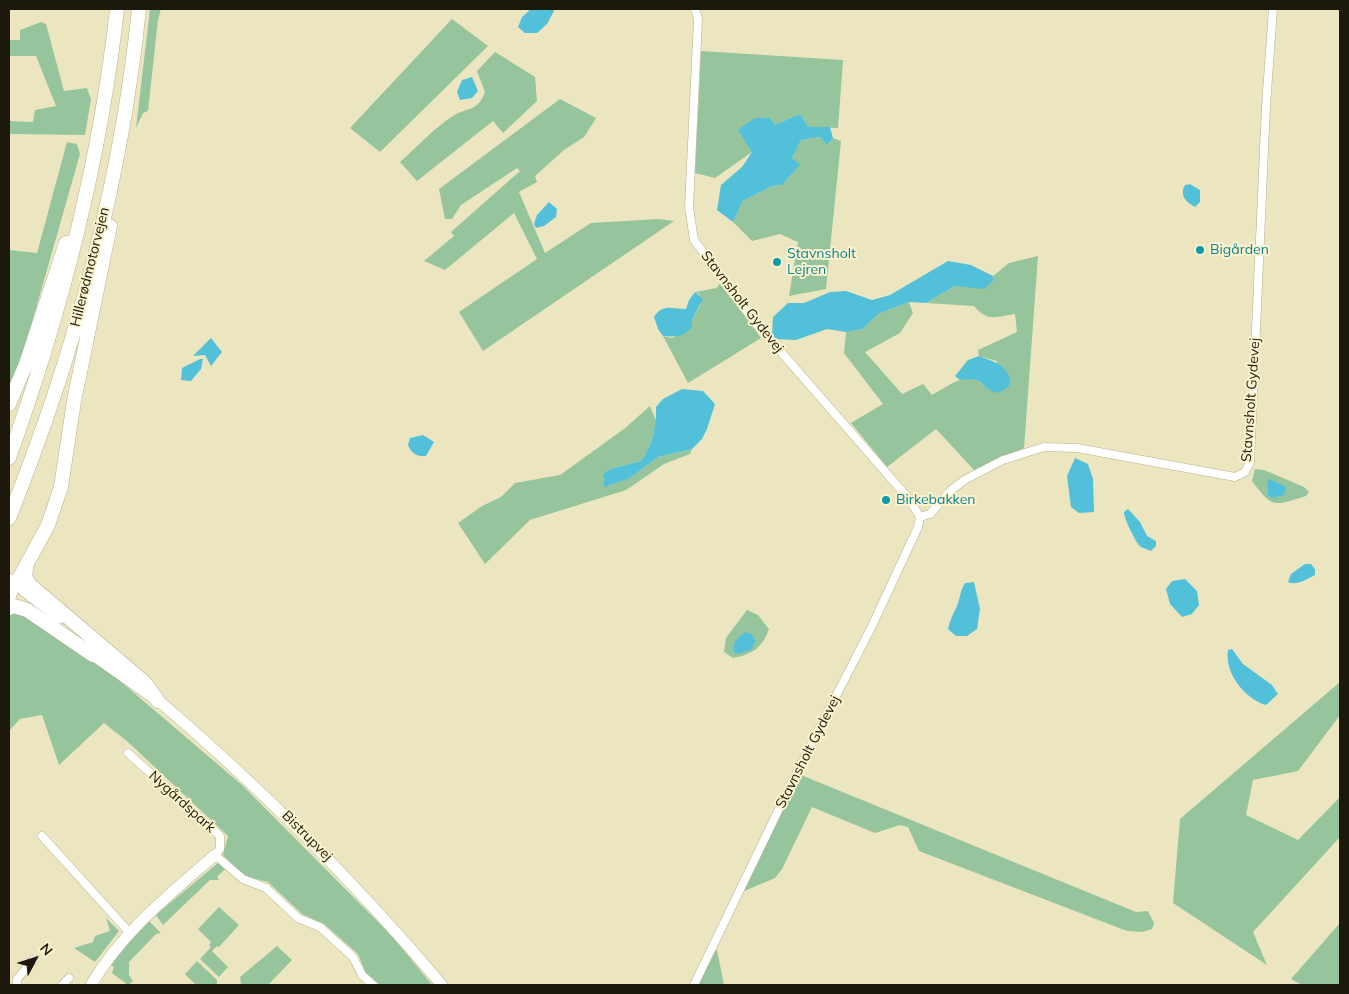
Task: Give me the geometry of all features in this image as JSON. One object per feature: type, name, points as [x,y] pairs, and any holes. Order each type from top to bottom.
[{"type":"highway","name":"Hillerødmotorvejen","points":[[9,458],[29,401],[67,274],[91,175],[118,9]]},
{"type":"highway","name":"Hillerødmotorvejen","points":[[9,518],[50,407],[78,316],[111,180],[127,95],[139,9]]},
{"type":"highway","points":[[10,589],[26,569],[48,525],[63,478],[78,382],[123,162],[130,117],[127,95]]},
{"type":"highway","points":[[9,404],[26,364],[78,203],[91,175]]},
{"type":"highway","points":[[26,569],[25,578],[30,585],[134,673],[158,701]]},
{"type":"highway","points":[[9,608],[14,606],[27,610],[93,655]]},
{"type":"main road","name":"Bistrupvej","points":[[10,589],[93,655],[158,701]]},
{"type":"main road","name":"Bistrupvej","points":[[10,589],[158,701],[257,787],[359,890],[442,985]]},
{"type":"main road","points":[[91,985],[110,955],[129,932],[215,855]]},
{"type":"street","name":"Stavnsholt Gydevej","points":[[694,985],[792,782],[872,626],[918,527],[920,517],[909,498],[755,322],[694,240],[689,207],[698,19],[695,9]]},
{"type":"street","name":"Stavnsholt Gydevej","points":[[920,517],[930,514],[951,490],[966,479],[1003,460],[1044,447],[1077,448],[1236,477],[1245,472],[1250,462],[1266,106],[1273,9]]},
{"type":"street","name":"Nygårdspark","points":[[128,753],[220,836],[220,848],[215,855]]},
{"type":"street","points":[[42,836],[129,932]]},
{"type":"street","points":[[215,855],[243,879],[266,888],[298,918],[320,927],[353,957],[362,975],[372,985]]},
{"type":"street","points":[[17,985],[17,979],[33,960]]},
{"type":"street","points":[[62,985],[69,978]]},
{"type":"green space","points":[[150,9],[161,9],[158,20],[148,111],[143,113],[136,128]]},
{"type":"green space","points":[[452,19],[488,46],[380,152],[350,128]]},
{"type":"green space","points":[[41,22],[46,24],[64,91],[87,88],[91,99],[85,135],[9,134],[9,121],[33,122],[35,110],[56,106],[36,56],[9,56],[9,40],[20,40],[20,30]]},
{"type":"green space","points":[[701,51],[843,60],[838,128],[808,127],[800,114],[775,125],[770,118],[752,152],[715,178],[695,173]]},
{"type":"green space","points":[[495,52],[535,77],[537,101],[503,133],[493,121],[417,181],[400,162],[446,121],[479,103],[485,92],[477,71]]},
{"type":"green space","points":[[560,99],[596,118],[584,137],[564,150],[535,176],[537,182],[519,192],[545,253],[591,223],[659,219],[674,221],[483,351],[459,312],[537,259],[514,213],[445,270],[424,261],[454,236],[451,232],[520,171],[517,168],[461,205],[452,219],[445,219],[439,189]]},
{"type":"green space","points":[[821,137],[827,145],[833,138],[841,141],[826,289],[789,296],[798,242],[780,234],[752,241],[733,222],[743,201],[772,186],[782,185],[799,166],[792,158],[801,140]]},
{"type":"green space","points":[[67,142],[77,144],[80,154],[25,347],[9,387],[9,250],[37,253]]},
{"type":"green space","points":[[1038,256],[1024,448],[974,470],[936,429],[887,467],[851,423],[883,404],[844,353],[846,332],[863,329],[878,314],[909,302],[913,313],[900,333],[865,352],[902,394],[923,384],[932,395],[955,382],[969,379],[983,384],[990,391],[997,361],[979,356],[978,350],[1017,332],[1015,314],[992,317],[983,314],[974,306],[926,303],[955,286],[994,280],[993,276],[1009,263]]},
{"type":"green space","points":[[720,283],[761,338],[688,383],[663,336],[672,338],[692,327],[692,320],[701,304],[699,294],[695,292],[717,288]]},
{"type":"green space","points":[[650,406],[657,423],[648,450],[641,461],[610,469],[603,474],[603,481],[630,478],[658,457],[692,449],[690,454],[664,464],[626,490],[530,520],[485,564],[458,523],[482,506],[501,497],[515,483],[560,475],[624,429]]},
{"type":"green space","points":[[1255,469],[1264,470],[1304,487],[1309,492],[1306,496],[1287,502],[1275,503],[1270,501],[1252,481]]},
{"type":"green space","points":[[747,610],[758,615],[769,629],[763,641],[756,649],[733,658],[724,652],[726,638]]},
{"type":"green space","points":[[22,611],[106,669],[242,785],[393,937],[432,985],[380,985],[366,973],[358,954],[324,924],[302,914],[268,882],[244,876],[223,855],[228,836],[128,742],[104,723],[59,765],[42,715],[20,719],[9,731],[9,613]]},
{"type":"green space","points":[[1340,682],[1340,715],[1298,771],[1253,780],[1246,815],[1298,840],[1340,797],[1340,837],[1253,932],[1267,965],[1173,903],[1180,819]]},
{"type":"green space","points":[[801,775],[1136,912],[1148,911],[1154,923],[1152,929],[1142,932],[1127,931],[919,851],[908,827],[900,825],[875,833],[812,807],[782,869],[775,878],[742,892],[786,800]]},
{"type":"green space","points":[[219,862],[228,871],[225,869],[217,877],[219,880],[210,880],[163,925],[156,915]]},
{"type":"green space","points":[[219,907],[239,925],[219,947],[217,946],[212,951],[228,967],[219,977],[200,959],[211,947],[209,945],[211,942],[198,929]]},
{"type":"green space","points":[[106,918],[119,931],[95,962],[74,948],[93,942],[95,936],[110,931]]},
{"type":"green space","points":[[148,920],[161,933],[156,934],[129,962],[129,975],[133,981],[128,985],[112,973],[114,967],[111,965],[125,945]]},
{"type":"green space","points":[[1340,923],[1340,985],[1302,985],[1291,979]]},
{"type":"green space","points":[[277,946],[292,960],[268,985],[241,985],[240,977]]},
{"type":"green space","points":[[717,950],[724,985],[698,985],[715,952]]},
{"type":"green space","points":[[197,961],[217,980],[217,985],[196,985],[185,974]]},
{"type":"water","points":[[531,9],[555,9],[547,24],[537,33],[525,33],[518,27],[522,17]]},
{"type":"water","points":[[472,77],[478,91],[472,98],[460,100],[457,92],[462,80]]},
{"type":"water","points":[[800,114],[808,127],[830,127],[833,138],[827,145],[820,137],[801,140],[792,158],[800,165],[782,185],[772,186],[743,201],[733,222],[717,210],[721,185],[742,167],[752,152],[738,130],[755,118],[770,118],[775,125]]},
{"type":"water","points":[[1190,184],[1200,190],[1200,202],[1195,207],[1183,195],[1185,185]]},
{"type":"water","points":[[549,202],[557,209],[556,217],[544,226],[536,228],[534,224],[537,215]]},
{"type":"water","points":[[948,261],[971,265],[993,276],[994,280],[984,289],[955,286],[926,303],[909,302],[878,314],[863,329],[846,332],[827,329],[796,340],[775,339],[772,334],[773,317],[788,303],[804,303],[830,292],[846,291],[872,300],[890,295]]},
{"type":"water","points":[[695,292],[703,299],[692,320],[692,327],[686,333],[679,336],[663,336],[658,329],[654,317],[664,308],[686,309],[689,300]]},
{"type":"water","points":[[211,338],[222,352],[211,366],[205,355],[193,356]]},
{"type":"water","points":[[979,356],[1003,367],[1011,381],[1008,387],[998,393],[988,389],[979,381],[960,380],[955,376],[968,360]]},
{"type":"water","points":[[203,359],[201,369],[191,381],[181,380],[182,368]]},
{"type":"water","points":[[682,389],[703,391],[715,404],[702,439],[692,449],[658,457],[630,478],[604,487],[603,474],[610,469],[641,461],[653,436],[656,422],[656,407],[663,399]]},
{"type":"water","points":[[423,435],[434,442],[426,456],[420,456],[415,454],[408,445],[410,438]]},
{"type":"water","points":[[1075,458],[1088,464],[1093,479],[1094,512],[1079,513],[1071,507],[1067,476]]},
{"type":"water","points":[[1270,479],[1286,487],[1284,495],[1272,498],[1268,495],[1267,482]]},
{"type":"water","points":[[1128,509],[1140,522],[1147,536],[1156,541],[1156,546],[1151,551],[1141,547],[1134,536],[1124,515],[1124,512]]},
{"type":"water","points":[[1305,564],[1311,564],[1315,569],[1315,575],[1298,583],[1288,582],[1291,574]]},
{"type":"water","points":[[1185,579],[1197,591],[1199,605],[1192,614],[1182,617],[1170,604],[1166,589],[1172,581]]},
{"type":"water","points":[[974,582],[980,609],[977,629],[967,636],[956,636],[948,629],[950,623],[965,583]]},
{"type":"water","points":[[745,632],[751,634],[756,641],[751,650],[736,654],[733,650],[735,641]]},
{"type":"water","points":[[1232,649],[1243,664],[1272,685],[1278,694],[1266,705],[1258,702],[1244,691],[1233,676],[1228,659],[1228,650]]},
{"type":"place","name":"Bigården","points":[[1200,250]]},
{"type":"place","name":"Stavnsholt Lejren","points":[[777,262]]},
{"type":"place","name":"Birkebakken","points":[[886,500]]}]
